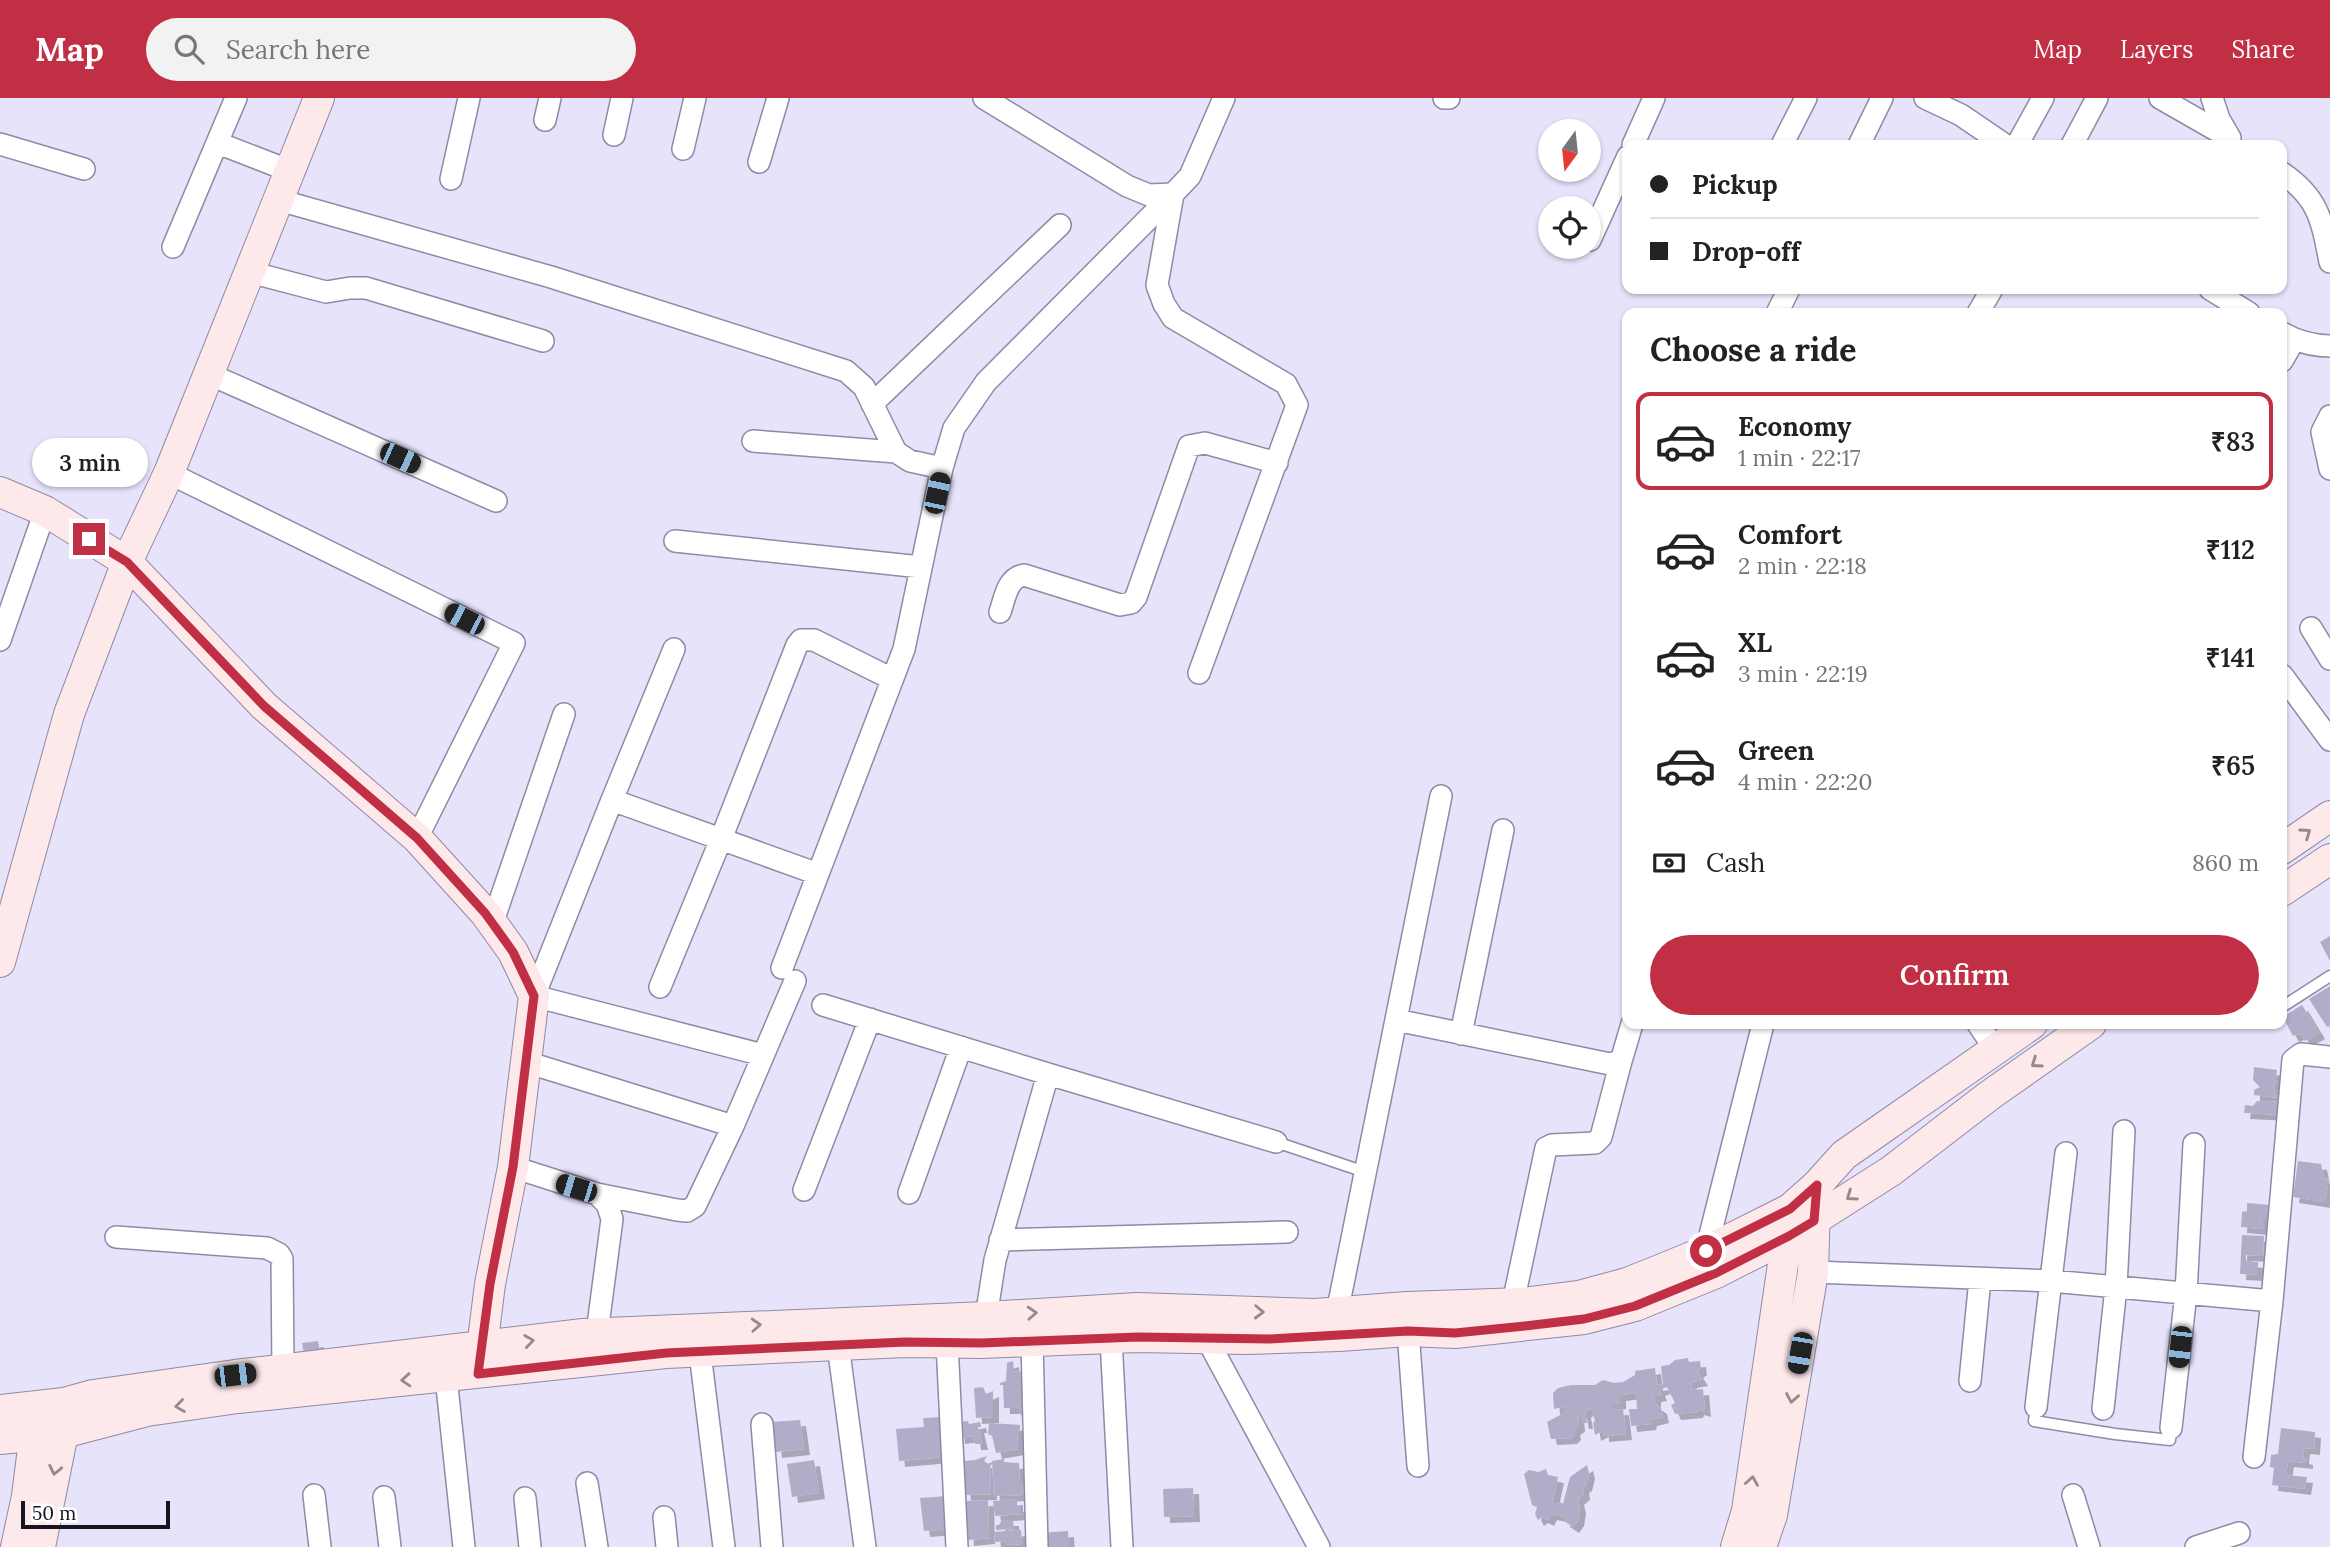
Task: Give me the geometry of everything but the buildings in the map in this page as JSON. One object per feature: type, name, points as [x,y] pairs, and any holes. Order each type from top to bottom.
[{"type":"main road","points":[[0,962],[69,714],[127,562],[169,473],[319,98]]},
{"type":"main road","points":[[0,492],[46,511],[127,562],[264,706],[417,838],[492,923],[513,952],[534,996],[513,1167],[490,1284],[481,1360]]},
{"type":"main road","points":[[2287,846],[2330,816]]},
{"type":"main road","points":[[2287,888],[2330,859]]},
{"type":"main road","points":[[1736,1547],[1747,1511],[1798,1222],[1817,1185],[1844,1155],[2025,1029]]},
{"type":"main road","points":[[0,1410],[283,1369],[838,1345],[1316,1337],[1408,1331],[1455,1333],[1584,1319],[1635,1306],[1716,1273],[1798,1222],[1891,1171],[1990,1095],[2084,1029]]},
{"type":"main road","points":[[0,1439],[49,1434],[147,1411],[192,1404],[371,1382],[446,1377],[481,1360],[597,1333],[1137,1308],[1337,1313],[1513,1303],[1579,1296],[1627,1283],[1706,1251],[1798,1222]]},
{"type":"main road","points":[[1762,1547],[1772,1515],[1814,1272],[1798,1222]]},
{"type":"main road","points":[[40,1547],[51,1404]]},
{"type":"main road","points":[[16,1547],[27,1496],[49,1434]]},
{"type":"street","points":[[173,247],[236,98]]},
{"type":"street","points":[[451,179],[469,98]]},
{"type":"street","points":[[545,120],[550,98]]},
{"type":"street","points":[[614,135],[622,98]]},
{"type":"street","points":[[683,149],[695,98]]},
{"type":"street","points":[[759,162],[778,98]]},
{"type":"street","points":[[985,98],[1127,186],[1149,195],[1173,194]]},
{"type":"street","points":[[513,1167],[597,1194],[677,1210],[687,1210],[695,1206],[763,1055],[818,874],[904,649],[942,468],[954,428],[986,382],[1190,176],[1224,98]]},
{"type":"street","points":[[1444,98],[1450,98]]},
{"type":"street","points":[[1635,140],[1654,98]]},
{"type":"street","points":[[1785,140],[1806,98]]},
{"type":"street","points":[[1861,140],[1882,98]]},
{"type":"street","points":[[1925,98],[1961,115],[1998,140]]},
{"type":"street","points":[[2020,140],[2043,98]]},
{"type":"street","points":[[2075,140],[2097,98]]},
{"type":"street","points":[[2160,98],[2232,140]]},
{"type":"street","points":[[2211,98],[2219,119],[2234,140]]},
{"type":"street","points":[[218,143],[290,172]]},
{"type":"street","points":[[0,144],[84,169]]},
{"type":"street","points":[[1601,216],[1622,169]]},
{"type":"street","points":[[2287,177],[2311,198],[2321,218],[2330,262]]},
{"type":"street","points":[[1173,194],[1157,285],[1164,304],[1172,317],[1286,384],[1297,405],[1199,673]]},
{"type":"street","points":[[279,200],[551,277],[846,372],[864,387],[896,452]]},
{"type":"street","points":[[872,404],[1060,225]]},
{"type":"street","points":[[250,271],[326,292],[366,288],[544,341]]},
{"type":"street","points":[[2218,294],[2241,308]]},
{"type":"street","points":[[2288,336],[2315,346],[2330,346]]},
{"type":"street","points":[[209,374],[496,501]]},
{"type":"street","points":[[2330,416],[2322,432],[2330,469]]},
{"type":"street","points":[[753,441],[896,452],[910,461],[942,468]]},
{"type":"street","points":[[1000,612],[1011,581],[1015,576],[1024,575],[1120,605],[1131,603],[1136,597],[1189,446],[1205,443],[1277,463]]},
{"type":"street","points":[[169,473],[514,643],[417,838]]},
{"type":"street","points":[[0,640],[5,612],[46,511]]},
{"type":"street","points":[[676,541],[921,567]]},
{"type":"street","points":[[2311,628],[2330,660]]},
{"type":"street","points":[[660,987],[797,645],[801,640],[814,640],[892,679]]},
{"type":"street","points":[[674,649],[534,996],[763,1055]]},
{"type":"street","points":[[2287,682],[2330,740]]},
{"type":"street","points":[[492,923],[564,714]]},
{"type":"street","points":[[1337,1313],[1441,796]]},
{"type":"street","points":[[612,800],[818,874]]},
{"type":"street","points":[[1461,1034],[1503,830]]},
{"type":"street","points":[[823,1005],[1276,1142]]},
{"type":"street","points":[[804,1190],[870,1019]]},
{"type":"street","points":[[1396,1020],[1610,1064],[1621,1061]]},
{"type":"street","points":[[1513,1303],[1546,1148],[1552,1145],[1595,1143],[1601,1137],[1631,1029]]},
{"type":"street","points":[[1706,1251],[1762,1029]]},
{"type":"street","points":[[1981,1029],[1995,1049]]},
{"type":"street","points":[[909,1193],[961,1047]]},
{"type":"street","points":[[2254,1457],[2272,1301],[2293,1060],[2301,1054],[2330,1057]]},
{"type":"street","points":[[526,1062],[733,1126]]},
{"type":"street","points":[[986,1317],[1000,1240],[1048,1074]]},
{"type":"street","points":[[2103,1409],[2116,1287],[2124,1131]]},
{"type":"street","points":[[2171,1428],[2186,1293],[2194,1144]]},
{"type":"street","points":[[2036,1407],[2066,1153]]},
{"type":"street","points":[[597,1194],[607,1204],[612,1219],[597,1333]]},
{"type":"street","points":[[1000,1240],[1287,1232]]},
{"type":"street","points":[[116,1237],[267,1248],[279,1254],[282,1259],[283,1369]]},
{"type":"street","points":[[1814,1272],[2051,1281],[2272,1301]]},
{"type":"street","points":[[1970,1381],[1980,1279]]},
{"type":"street","points":[[1408,1331],[1418,1466]]},
{"type":"street","points":[[1111,1339],[1122,1547]]},
{"type":"street","points":[[1208,1339],[1319,1547]]},
{"type":"street","points":[[1032,1341],[1037,1547]]},
{"type":"street","points":[[947,1343],[957,1547]]},
{"type":"street","points":[[838,1345],[865,1547]]},
{"type":"street","points":[[701,1353],[724,1547]]},
{"type":"street","points":[[446,1377],[464,1547]]},
{"type":"street","points":[[762,1424],[772,1547]]},
{"type":"street","points":[[587,1483],[597,1547]]},
{"type":"street","points":[[314,1495],[320,1547]]},
{"type":"street","points":[[2073,1495],[2089,1547]]},
{"type":"street","points":[[384,1497],[390,1547]]},
{"type":"street","points":[[525,1498],[530,1547]]},
{"type":"street","points":[[664,1517],[667,1547]]},
{"type":"street","points":[[2196,1547],[2239,1533]]},
{"type":"lane","points":[[2287,1004],[2330,976]]},
{"type":"lane","points":[[1276,1142],[1365,1172]]},
{"type":"lane","points":[[2036,1407],[2034,1421],[2115,1434],[2170,1440],[2171,1428]]},
{"type":"route","points":[[89,539],[127,562],[264,706],[417,838],[485,913],[513,952],[534,996],[513,1167],[490,1284],[478,1374],[666,1353],[905,1342],[981,1343],[1138,1337],[1269,1339],[1408,1331],[1455,1333],[1584,1319],[1635,1306],[1716,1273],[1789,1236],[1814,1221],[1817,1185],[1790,1209],[1706,1251]]}]
